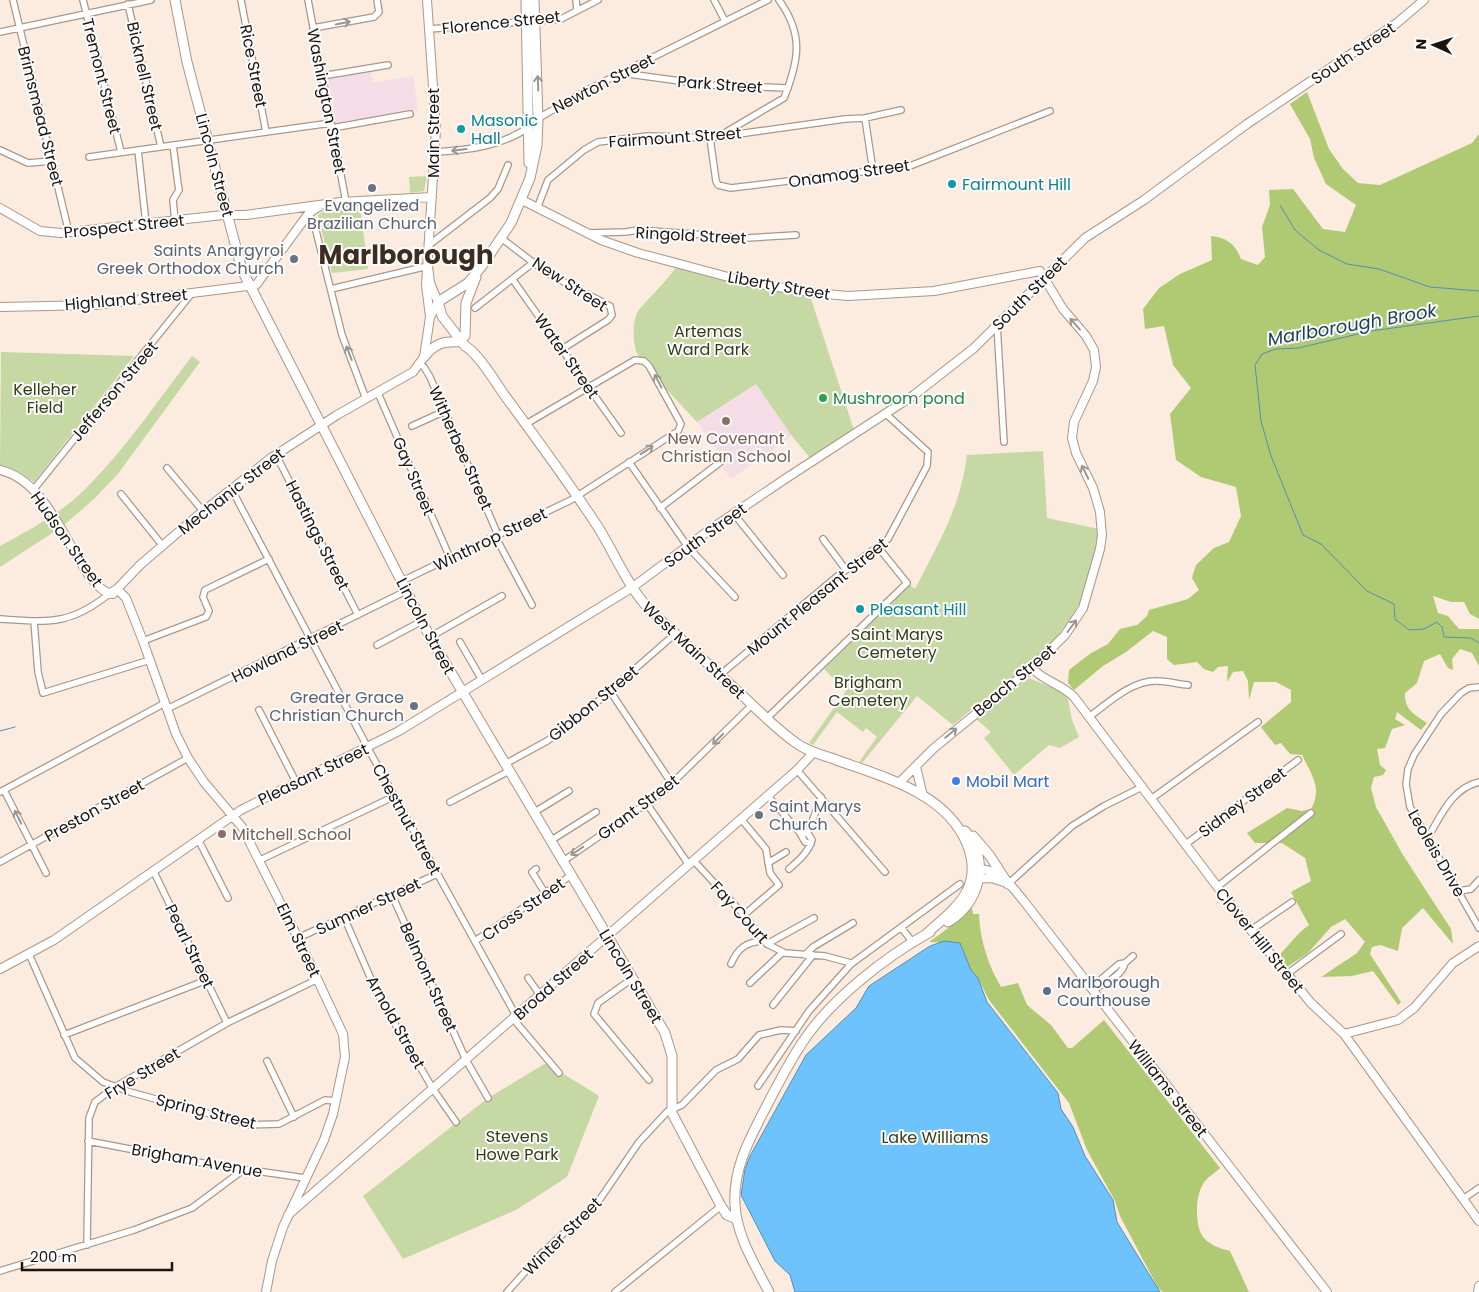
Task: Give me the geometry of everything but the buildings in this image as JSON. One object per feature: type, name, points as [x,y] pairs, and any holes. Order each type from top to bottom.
[{"type":"main road","name":"Lincoln Street","points":[[175,0],[185,53],[229,216],[238,259],[430,637],[570,876],[665,1033],[673,1067],[672,1110],[721,1206],[727,1216],[737,1219]]},
{"type":"main road","points":[[440,306],[468,283],[482,266],[522,200],[534,165],[538,118],[531,21],[526,0]]},
{"type":"main road","points":[[522,200],[529,164],[531,21],[534,0]]},
{"type":"main road","points":[[422,360],[437,344],[463,339],[466,304],[482,266]]},
{"type":"main road","name":"West Main Street","points":[[440,306],[442,316],[463,339],[577,496],[644,605],[752,705],[799,745],[899,783],[923,796],[954,821],[969,848],[976,874]]},
{"type":"main road","points":[[954,821],[980,844],[1008,884]]},
{"type":"main road","points":[[769,1292],[746,1246],[737,1219],[734,1191],[740,1162],[749,1138],[802,1042],[841,998],[925,935],[963,901],[976,874],[975,847],[966,832]]},
{"type":"street","name":"Brimsmead Street","points":[[13,0],[69,233]]},
{"type":"street","name":"Tremont Street","points":[[83,0],[121,152]]},
{"type":"street","points":[[0,32],[151,0]]},
{"type":"street","name":"Rice Street","points":[[241,0],[266,132]]},
{"type":"street","name":"Washington Street","points":[[308,0],[346,202]]},
{"type":"street","points":[[312,28],[374,17],[379,12],[378,0]]},
{"type":"street","name":"Main Street","points":[[427,0],[436,152],[428,266]]},
{"type":"street","points":[[576,0],[577,10]]},
{"type":"street","name":"Florence Street","points":[[429,29],[561,18],[598,0]]},
{"type":"street","points":[[714,0],[725,21]]},
{"type":"street","name":"Newton Street","points":[[436,152],[456,151],[497,142],[530,126],[538,118],[768,0]]},
{"type":"street","points":[[719,136],[784,98],[797,61],[798,39],[779,0]]},
{"type":"street","name":"South Street","points":[[633,588],[734,514],[886,414],[966,355],[1091,234],[1144,200],[1247,124],[1397,23],[1424,0]]},
{"type":"street","name":"Bicknell Street","points":[[128,4],[161,147]]},
{"type":"street","points":[[322,76],[388,66]]},
{"type":"street","name":"Park Street","points":[[622,74],[710,85],[788,88]]},
{"type":"street","name":"Fairmount Street","points":[[538,206],[548,180],[579,154],[598,142],[648,136],[710,138],[845,119],[865,118],[901,110]]},
{"type":"street","name":"Onamog Street","points":[[710,138],[716,181],[724,188],[910,166],[1050,111]]},
{"type":"street","points":[[90,157],[410,114]]},
{"type":"street","points":[[865,118],[874,170]]},
{"type":"street","points":[[173,145],[179,190],[173,200],[175,221]]},
{"type":"street","points":[[0,150],[28,163],[52,161]]},
{"type":"street","points":[[138,150],[146,224]]},
{"type":"street","points":[[429,245],[490,198],[498,188],[508,165]]},
{"type":"street","name":"Prospect Street","points":[[1,211],[40,231],[69,233],[346,202],[432,197]]},
{"type":"street","name":"Liberty Street","points":[[522,200],[538,206],[586,233],[638,253],[732,279],[823,294],[878,296],[934,291],[992,282],[1036,270],[1040,271],[1044,278]]},
{"type":"street","points":[[252,287],[256,285],[309,213],[322,205]]},
{"type":"street","points":[[309,213],[315,227],[342,335],[366,399]]},
{"type":"street","name":"Ringold Street","points":[[586,233],[639,230],[746,238],[796,235]]},
{"type":"street","name":"New Street","points":[[500,238],[546,272],[610,306],[612,314],[608,320],[562,349]]},
{"type":"street","points":[[474,308],[534,262]]},
{"type":"street","points":[[331,289],[428,266],[426,287],[430,317],[422,360]]},
{"type":"street","name":"West Main Street","points":[[428,266],[430,283],[440,306]]},
{"type":"street","name":"Beach Street","points":[[899,783],[934,748],[1010,683],[1032,668],[1061,640],[1079,616],[1102,535],[1101,516],[1094,492],[1076,454],[1072,438],[1074,422],[1094,381],[1096,367],[1094,350],[1086,336],[1063,309],[1044,278]]},
{"type":"street","name":"Water Street","points":[[512,280],[621,433]]},
{"type":"street","name":"Highland Street","points":[[0,307],[96,305],[252,287]]},
{"type":"street","name":"Jefferson Street","points":[[34,490],[192,293]]},
{"type":"street","points":[[430,317],[440,306]]},
{"type":"street","points":[[997,325],[1004,442]]},
{"type":"street","name":"Mechanic Street","points":[[0,619],[53,621],[78,615],[117,589],[132,572],[162,545],[231,488],[322,424],[406,378],[422,360]]},
{"type":"street","name":"Witherbee Street","points":[[422,360],[496,536],[532,605]]},
{"type":"street","name":"Winthrop Street","points":[[402,581],[577,496],[678,431],[681,424],[655,375],[644,361],[629,362],[588,385]]},
{"type":"street","points":[[526,424],[588,385]]},
{"type":"street","name":"Gay Street","points":[[378,393],[450,558]]},
{"type":"street","points":[[412,426],[445,411]]},
{"type":"street","name":"Mount Pleasant Street","points":[[720,676],[846,570],[888,539],[928,460],[928,452],[886,414]]},
{"type":"street","name":"Hastings Street","points":[[276,455],[358,615]]},
{"type":"street","points":[[660,508],[723,460]]},
{"type":"street","points":[[629,462],[688,547],[735,597]]},
{"type":"street","points":[[167,468],[203,511]]},
{"type":"street","name":"Hudson Street","points":[[0,470],[15,476],[34,490],[46,504],[88,573],[103,591],[109,594]]},
{"type":"street","name":"Chestnut Street","points":[[231,488],[368,747],[475,941],[515,1017],[515,1021],[559,1072]]},
{"type":"street","points":[[121,494],[162,545]]},
{"type":"street","points":[[734,514],[783,575]]},
{"type":"street","points":[[824,539],[846,570]]},
{"type":"street","points":[[767,718],[907,583],[878,547]]},
{"type":"street","points":[[144,641],[206,617],[209,611],[203,597],[205,590],[269,559]]},
{"type":"street","name":"Elm Street","points":[[129,608],[126,591],[132,572]]},
{"type":"street","name":"Pleasant Street","points":[[0,969],[75,926],[233,815],[399,731],[633,588]]},
{"type":"street","name":"Elm Street","points":[[117,589],[123,594],[144,641],[166,706],[188,758],[204,782],[233,815],[260,860],[337,1020],[345,1046],[345,1059],[328,1130],[288,1216],[272,1261],[266,1292]]},
{"type":"street","name":"Howland Street","points":[[2,791],[166,706],[311,639],[406,591]]},
{"type":"street","points":[[109,594],[117,596],[129,608]]},
{"type":"street","points":[[430,637],[502,596]]},
{"type":"street","points":[[34,621],[41,691],[49,691],[150,660]]},
{"type":"street","points":[[377,645],[422,621]]},
{"type":"street","name":"Gibbon Street","points":[[450,802],[507,768],[573,724],[675,634]]},
{"type":"street","points":[[460,642],[482,680]]},
{"type":"street","name":"Clover Hill Street","points":[[1032,668],[1038,674],[1070,693],[1186,844],[1216,887],[1311,1003],[1344,1034],[1479,1221]]},
{"type":"street","points":[[1089,717],[1118,695],[1142,683],[1156,681],[1188,685]]},
{"type":"street","name":"Leoleis Drive","points":[[1479,687],[1465,690],[1451,702],[1414,754],[1408,769],[1406,784],[1408,803],[1479,928]]},
{"type":"street","points":[[610,691],[672,784]]},
{"type":"street","name":"Grant Street","points":[[562,862],[672,784],[752,705]]},
{"type":"street","points":[[259,710],[296,782]]},
{"type":"street","points":[[1151,799],[1258,722]]},
{"type":"street","name":"Broad Street","points":[[288,1216],[798,770],[814,752]]},
{"type":"street","name":"Preston Street","points":[[0,862],[188,758]]},
{"type":"street","name":"Sidney Street","points":[[1186,844],[1298,760]]},
{"type":"street","points":[[916,767],[923,796]]},
{"type":"street","points":[[798,770],[885,872]]},
{"type":"street","points":[[1427,839],[1451,799],[1464,788],[1479,782]]},
{"type":"street","points":[[976,874],[1008,884],[1072,826],[1104,806],[1142,787]]},
{"type":"street","points":[[2,791],[46,873]]},
{"type":"street","points":[[533,813],[569,791]]},
{"type":"street","points":[[260,860],[395,796]]},
{"type":"street","points":[[768,796],[800,833],[805,842],[811,844]]},
{"type":"street","points":[[788,868],[802,858],[811,844],[812,840],[808,833],[821,797]]},
{"type":"street","name":"Fay Court","points":[[646,804],[691,863],[744,915],[765,943],[783,952],[813,955],[851,963]]},
{"type":"street","points":[[550,841],[596,812]]},
{"type":"street","points":[[1216,887],[1311,813]]},
{"type":"street","points":[[741,819],[766,848],[770,873],[779,885],[744,915]]},
{"type":"street","points":[[800,833],[808,833]]},
{"type":"street","points":[[198,840],[228,898]]},
{"type":"street","points":[[768,863],[786,852]]},
{"type":"street","points":[[536,869],[532,872],[546,893]]},
{"type":"street","name":"Pearl Street","points":[[153,870],[227,1023]]},
{"type":"street","name":"Sumner Street","points":[[298,938],[437,874]]},
{"type":"street","name":"Cross Street","points":[[475,941],[570,876]]},
{"type":"street","points":[[1459,891],[1471,889],[1479,880]]},
{"type":"street","points":[[758,1086],[822,994],[851,963],[960,884]]},
{"type":"street","name":"Williams Street","points":[[1008,884],[1327,1292]]},
{"type":"street","name":"Belmont Street","points":[[392,895],[466,1060],[488,1098]]},
{"type":"street","points":[[1251,930],[1292,902]]},
{"type":"street","name":"Arnold Street","points":[[344,917],[377,993],[433,1089],[456,1122]]},
{"type":"street","points":[[731,964],[737,952],[746,944],[765,943],[814,918]]},
{"type":"street","points":[[805,955],[813,947],[854,923]]},
{"type":"street","points":[[901,927],[914,943]]},
{"type":"street","points":[[1287,974],[1341,934]]},
{"type":"street","points":[[1344,1034],[1398,1020],[1414,1008],[1452,963],[1479,946]]},
{"type":"street","points":[[750,983],[783,952]]},
{"type":"street","name":"Spring Street","points":[[29,954],[75,1058],[103,1082],[250,1125],[279,1124],[325,1100],[336,1101]]},
{"type":"street","points":[[772,1004],[813,955]]},
{"type":"street","points":[[1092,991],[1099,986],[1103,986],[1124,968],[1125,963],[1133,956]]},
{"type":"street","points":[[528,978],[540,995]]},
{"type":"street","points":[[633,978],[598,1003],[594,1014],[649,1080]]},
{"type":"street","name":"Frye Street","points":[[88,1245],[88,1141],[92,1108],[95,1102],[115,1087],[227,1023],[318,979]]},
{"type":"street","points":[[64,1035],[207,980]]},
{"type":"street","name":"Winter Street","points":[[507,1292],[542,1253],[598,1202],[639,1142],[654,1124],[682,1105],[716,1070],[738,1059],[759,1035],[781,1030],[796,1030]]},
{"type":"street","points":[[267,1061],[294,1117]]},
{"type":"street","name":"Brigham Avenue","points":[[88,1141],[243,1170],[305,1178]]},
{"type":"street","points":[[0,1271],[88,1245],[192,1208],[243,1170]]},
{"type":"street","points":[[301,1186],[312,1195]]},
{"type":"street","points":[[1463,1199],[1479,1188]]},
{"type":"street","points":[[616,1292],[721,1206]]},
{"type":"street","points":[[1478,1292],[1479,1286]]},
{"type":"shaded area","points":[[371,71],[373,83],[413,76],[418,110],[336,123],[328,78]]},
{"type":"shaded area","points":[[756,384],[792,436],[731,479],[722,467],[726,464],[697,422]]},
{"type":"green space","points":[[1307,92],[1329,149],[1343,169],[1358,183],[1380,185],[1472,143],[1479,134],[1479,619],[1470,614],[1464,602],[1451,602],[1433,596],[1438,613],[1448,616],[1459,629],[1479,629],[1479,666],[1472,653],[1460,649],[1452,659],[1453,670],[1448,668],[1440,654],[1424,661],[1417,683],[1405,693],[1405,699],[1408,708],[1427,723],[1421,730],[1397,712],[1395,719],[1405,725],[1392,729],[1385,748],[1377,749],[1380,765],[1386,770],[1383,775],[1374,777],[1371,788],[1376,807],[1403,855],[1451,929],[1453,944],[1423,908],[1402,928],[1398,951],[1380,945],[1372,947],[1370,954],[1401,1002],[1398,1005],[1373,971],[1352,976],[1321,977],[1357,953],[1365,942],[1345,919],[1331,927],[1308,953],[1287,967],[1278,956],[1309,925],[1291,892],[1311,881],[1305,858],[1282,843],[1255,843],[1247,833],[1287,808],[1302,811],[1311,809],[1314,801],[1316,788],[1302,755],[1290,754],[1281,743],[1275,745],[1261,727],[1291,702],[1291,690],[1276,682],[1254,682],[1249,700],[1248,681],[1243,671],[1233,672],[1227,682],[1228,666],[1218,667],[1213,672],[1204,669],[1197,662],[1174,665],[1167,659],[1167,637],[1153,631],[1126,652],[1103,666],[1074,690],[1068,683],[1069,670],[1091,653],[1108,644],[1120,629],[1137,625],[1147,616],[1149,610],[1188,599],[1199,590],[1192,578],[1196,565],[1214,548],[1229,542],[1241,516],[1236,487],[1201,477],[1176,460],[1170,414],[1191,388],[1173,365],[1164,326],[1145,329],[1143,309],[1159,288],[1180,274],[1212,260],[1211,236],[1226,240],[1236,249],[1241,259],[1258,265],[1265,257],[1262,227],[1270,205],[1269,190],[1293,189],[1323,229],[1345,232],[1356,205],[1326,184],[1314,158],[1310,139],[1290,104]]},
{"type":"green space","points":[[427,176],[424,191],[410,193],[409,177]]},
{"type":"green space","points":[[360,207],[368,269],[332,273],[318,215],[325,210]]},
{"type":"green space","name":"Artemas Ward Park","points":[[677,266],[743,285],[810,296],[854,430],[810,458],[792,436],[756,384],[697,422],[645,365],[636,351],[634,341],[634,324],[639,310]]},
{"type":"green space","name":"Kelleher Field","points":[[1,352],[134,356],[34,482],[23,475],[0,467]]},
{"type":"green space","points":[[192,356],[200,362],[117,475],[94,499],[63,526],[0,567],[0,546],[52,516],[80,494],[125,445]]},
{"type":"green space","points":[[1043,451],[1047,518],[1099,529],[1093,566],[1083,596],[1068,622],[1050,644],[1029,664],[953,725],[917,696],[862,763],[859,762],[877,737],[866,728],[863,732],[837,712],[813,745],[809,743],[846,691],[824,669],[910,585],[915,589],[954,509],[964,474],[967,455]]},
{"type":"green space","points":[[1029,678],[1060,691],[1068,699],[1072,720],[1079,737],[1060,748],[1049,745],[1014,775],[984,738],[991,732],[975,718]]},
{"type":"green space","points":[[972,908],[973,914],[979,914],[986,952],[992,970],[1001,987],[1018,983],[1027,1005],[1051,1025],[1068,1048],[1072,1048],[1104,1020],[1220,1168],[1203,1184],[1198,1197],[1197,1220],[1201,1234],[1209,1243],[1230,1251],[1249,1292],[1163,1292],[1158,1288],[1120,1216],[1115,1201],[1087,1150],[1069,1103],[989,1000],[978,978],[971,970],[960,943],[929,942],[958,921]]},
{"type":"green space","name":"Stevens Howe Park","points":[[546,1063],[599,1096],[567,1177],[516,1210],[403,1259],[363,1196],[488,1098]]},
{"type":"water","name":"Lake Williams","points":[[944,941],[960,943],[971,970],[978,978],[987,1002],[1058,1093],[1061,1109],[1073,1127],[1085,1156],[1113,1200],[1117,1222],[1160,1292],[795,1292],[790,1275],[775,1261],[741,1195],[745,1169],[750,1156],[806,1055],[856,1008],[869,986],[930,946]]},
{"type":"waterway","points":[[1280,205],[1295,230],[1319,250],[1347,264],[1379,269],[1430,287],[1479,291]]},
{"type":"waterway","name":"Marlborough Brook","points":[[1479,316],[1371,331],[1298,348],[1276,349],[1262,354],[1255,365],[1261,421],[1271,456],[1303,535],[1321,544],[1367,591],[1394,604],[1395,619],[1409,630],[1424,629],[1437,622],[1442,627],[1444,637],[1471,638],[1479,643]]},
{"type":"waterway","points":[[0,731],[15,727]]},
{"type":"place","name":"Masonic Hall","points":[[461,129]]},
{"type":"place","name":"Fairmount Hill","points":[[952,184]]},
{"type":"place","name":"Evangelized Brazilian Church","points":[[372,188]]},
{"type":"place","name":"Saints Anargyroi Greek Orthodox Church","points":[[294,259]]},
{"type":"place","name":"Mushroom pond","points":[[823,398]]},
{"type":"place","name":"New Covenant Christian School","points":[[726,421]]},
{"type":"place","name":"Pleasant Hill","points":[[860,609]]},
{"type":"place","name":"Greater Grace Christian Church","points":[[414,706]]},
{"type":"place","name":"Mobil Mart","points":[[956,781]]},
{"type":"place","name":"Saint Marys Church","points":[[759,815]]},
{"type":"place","name":"Mitchell School","points":[[222,834]]},
{"type":"place","name":"Marlborough Courthouse","points":[[1047,991]]},
{"type":"district","name":"Marlborough","points":[[406,255]]},
{"type":"park label","name":"Saint Marys Cemetery","points":[[897,643]]},
{"type":"park label","name":"Brigham Cemetery","points":[[868,691]]}]
